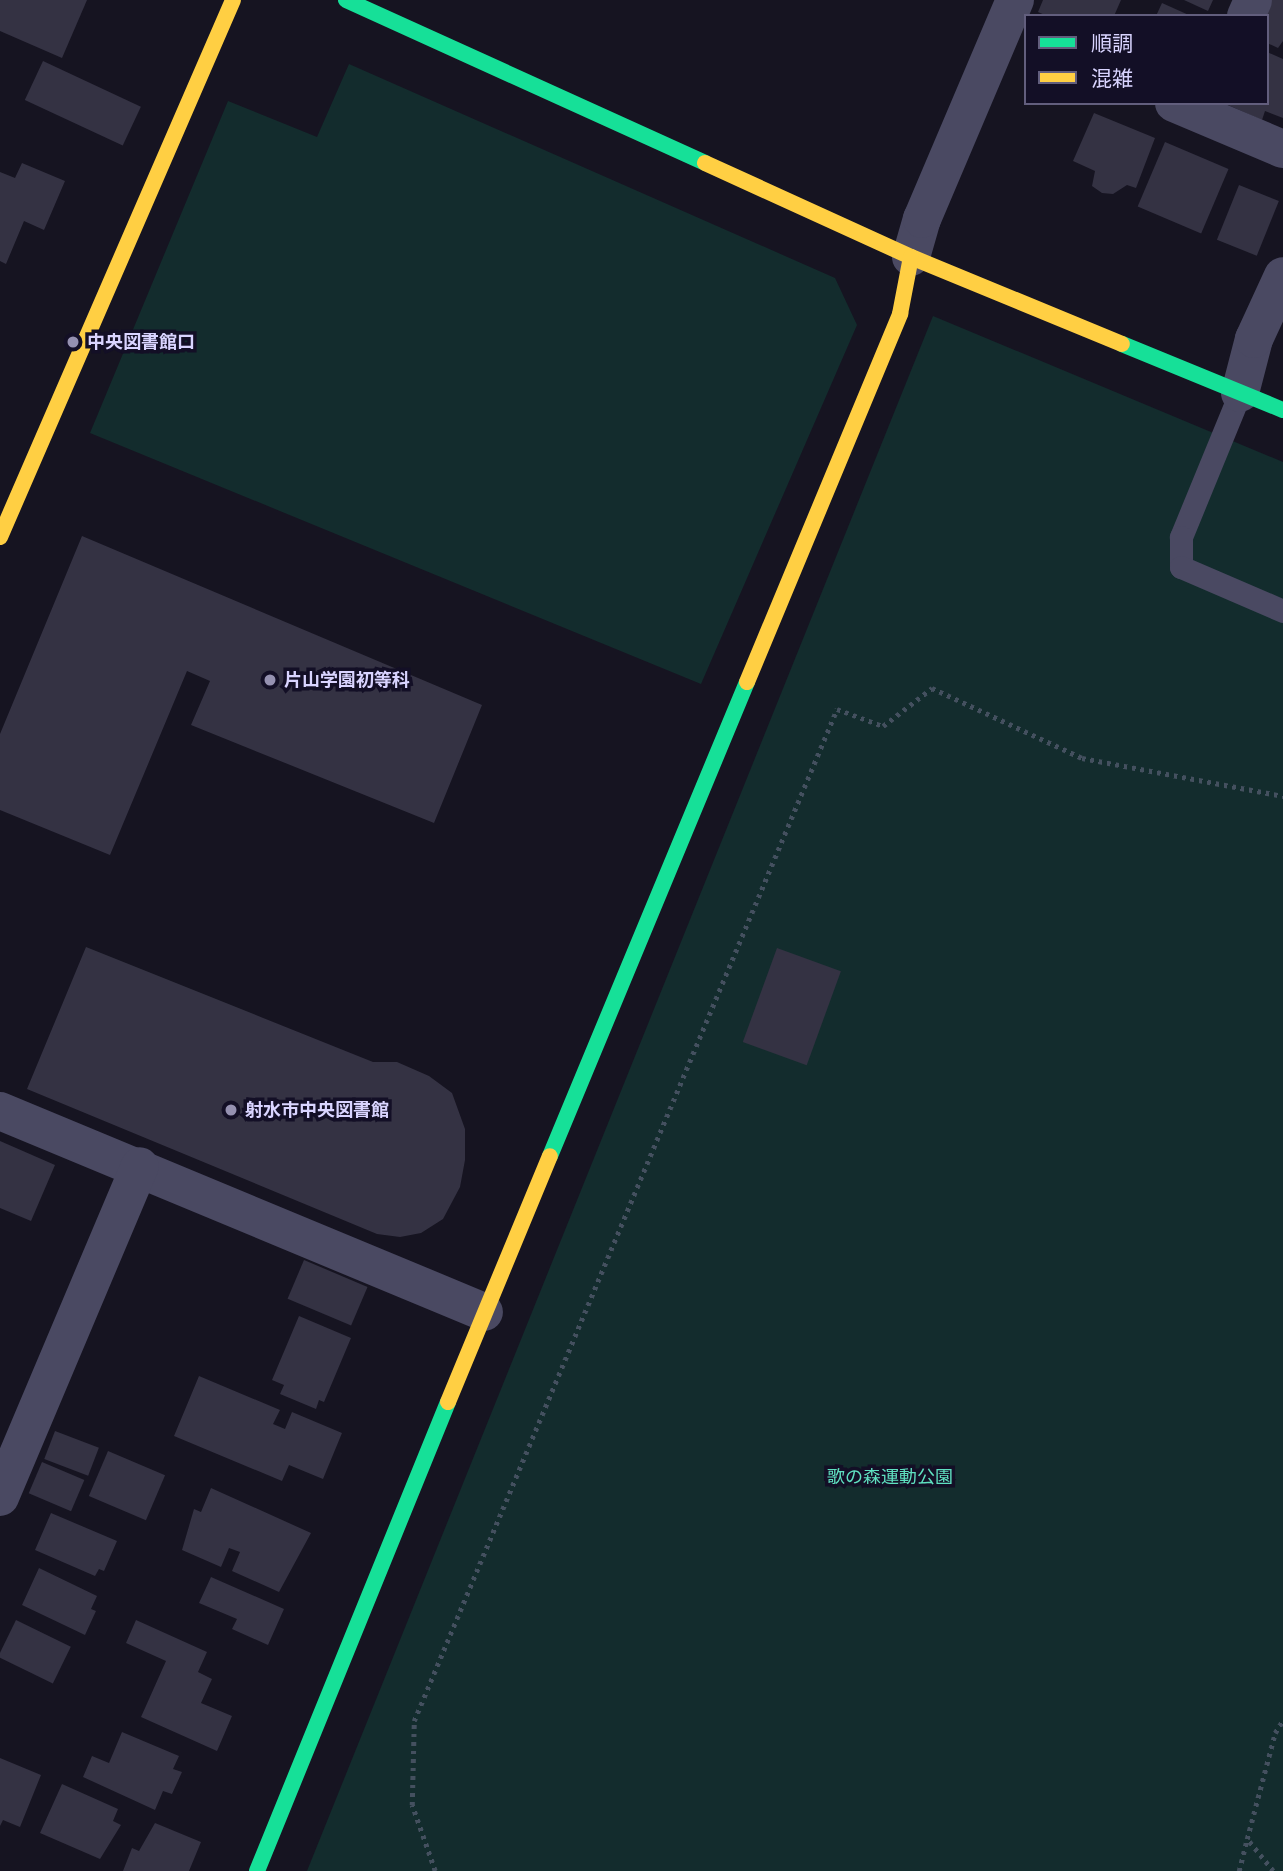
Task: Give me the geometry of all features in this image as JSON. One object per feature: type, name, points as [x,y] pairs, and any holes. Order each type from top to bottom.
[{"type":"street","points":[[0,537],[233,0]]},
{"type":"street","points":[[346,0],[911,257],[1283,410]]},
{"type":"street","points":[[257,1871],[484,1312],[900,314],[911,257],[922,219],[1014,25]]},
{"type":"street","points":[[1196,107],[1283,149]]},
{"type":"street","points":[[1240,393],[1254,339],[1283,276]]},
{"type":"street","points":[[0,1111],[484,1312]]},
{"type":"street","points":[[0,1497],[140,1167]]},
{"type":"lane","points":[[1240,393],[1181,537],[1181,567],[1283,611]]},
{"type":"path","points":[[435,1871],[412,1805],[414,1721],[837,709],[883,726],[932,688],[1082,758],[1283,796]]},
{"type":"path","points":[[1239,1871],[1275,1733],[1283,1720]]},
{"type":"path","points":[[1247,1839],[1273,1871]]},
{"type":"green space","points":[[349,64],[835,278],[857,325],[701,684],[90,433],[228,101],[317,137]]},
{"type":"green space","name":"歌の森運動公園","points":[[933,316],[1283,462],[1283,1871],[307,1871]]},
{"type":"building","points":[[0,0],[87,0],[62,58],[0,31]]},
{"type":"building","points":[[1043,0],[1121,0],[1115,14],[1038,12]]},
{"type":"building","points":[[1184,0],[1213,0],[1208,11]]},
{"type":"building","points":[[1271,0],[1283,0],[1283,41],[1278,48],[1269,44],[1269,14],[1265,14]]},
{"type":"building","points":[[1162,3],[1187,14],[1157,14]]},
{"type":"building","points":[[1269,53],[1283,59],[1283,118],[1265,111],[1262,120],[1228,105],[1269,105]]},
{"type":"building","points":[[43,61],[141,107],[123,146],[25,100]]},
{"type":"building","points":[[1094,113],[1155,138],[1136,188],[1127,185],[1113,194],[1102,193],[1092,186],[1095,171],[1073,161]]},
{"type":"building","points":[[1165,142],[1229,169],[1201,233],[1138,206]]},
{"type":"building","points":[[22,163],[65,181],[44,230],[24,221],[6,264],[0,261],[0,172],[15,178]]},
{"type":"building","points":[[1239,185],[1279,201],[1257,256],[1217,240]]},
{"type":"building","points":[[82,536],[482,705],[434,823],[191,725],[210,681],[187,671],[110,855],[0,810],[0,734]]},
{"type":"building","points":[[86,947],[373,1062],[397,1062],[429,1076],[452,1093],[465,1129],[465,1160],[460,1187],[443,1219],[421,1233],[400,1237],[377,1234],[27,1089]]},
{"type":"building","points":[[777,948],[841,971],[807,1065],[743,1042]]},
{"type":"building","points":[[0,1141],[55,1165],[31,1221],[0,1208]]},
{"type":"building","points":[[304,1260],[368,1287],[351,1326],[288,1299]]},
{"type":"building","points":[[299,1316],[351,1338],[324,1402],[319,1400],[316,1409],[280,1394],[284,1385],[272,1380]]},
{"type":"building","points":[[199,1376],[280,1410],[273,1424],[285,1429],[292,1412],[342,1433],[323,1479],[289,1465],[282,1481],[174,1436]]},
{"type":"building","points":[[55,1431],[99,1448],[88,1476],[44,1459]]},
{"type":"building","points":[[108,1451],[165,1475],[146,1520],[89,1496]]},
{"type":"building","points":[[42,1462],[84,1480],[71,1511],[29,1493]]},
{"type":"building","points":[[211,1488],[311,1533],[279,1592],[232,1571],[240,1552],[229,1548],[221,1567],[182,1550],[194,1509],[201,1512]]},
{"type":"building","points":[[51,1513],[117,1541],[104,1571],[99,1569],[95,1576],[35,1550]]},
{"type":"building","points":[[39,1568],[97,1596],[91,1609],[96,1611],[85,1635],[22,1605]]},
{"type":"building","points":[[211,1577],[284,1609],[268,1645],[232,1629],[237,1619],[199,1603]]},
{"type":"building","points":[[16,1620],[71,1647],[53,1684],[0,1658]]},
{"type":"building","points":[[136,1620],[207,1652],[198,1672],[212,1679],[201,1703],[232,1716],[217,1751],[141,1717],[166,1661],[126,1643]]},
{"type":"building","points":[[122,1732],[179,1756],[173,1769],[182,1772],[172,1794],[163,1791],[155,1810],[83,1777],[92,1756],[109,1763]]},
{"type":"building","points":[[0,1758],[41,1775],[20,1827],[3,1820],[0,1826]]},
{"type":"building","points":[[62,1784],[118,1809],[113,1821],[121,1825],[100,1859],[40,1833]]},
{"type":"building","points":[[155,1823],[201,1842],[189,1871],[123,1871],[132,1848],[139,1851]]},
{"type":"traffic: fast","points":[[346,0],[705,163]]},
{"type":"traffic: fast","points":[[1122,344],[1283,410]]},
{"type":"traffic: fast","points":[[550,1156],[747,682]]},
{"type":"traffic: fast","points":[[257,1871],[448,1402]]},
{"type":"traffic: slow","points":[[0,537],[233,0]]},
{"type":"traffic: slow","points":[[705,163],[911,257],[1122,344]]},
{"type":"traffic: slow","points":[[747,682],[900,314],[911,257]]},
{"type":"traffic: slow","points":[[448,1402],[550,1156]]},
{"type":"place","name":"中央図書館口","points":[[73,342]]},
{"type":"place","name":"片山学園初等科","points":[[270,680]]},
{"type":"place","name":"射水市中央図書館","points":[[231,1110]]}]
